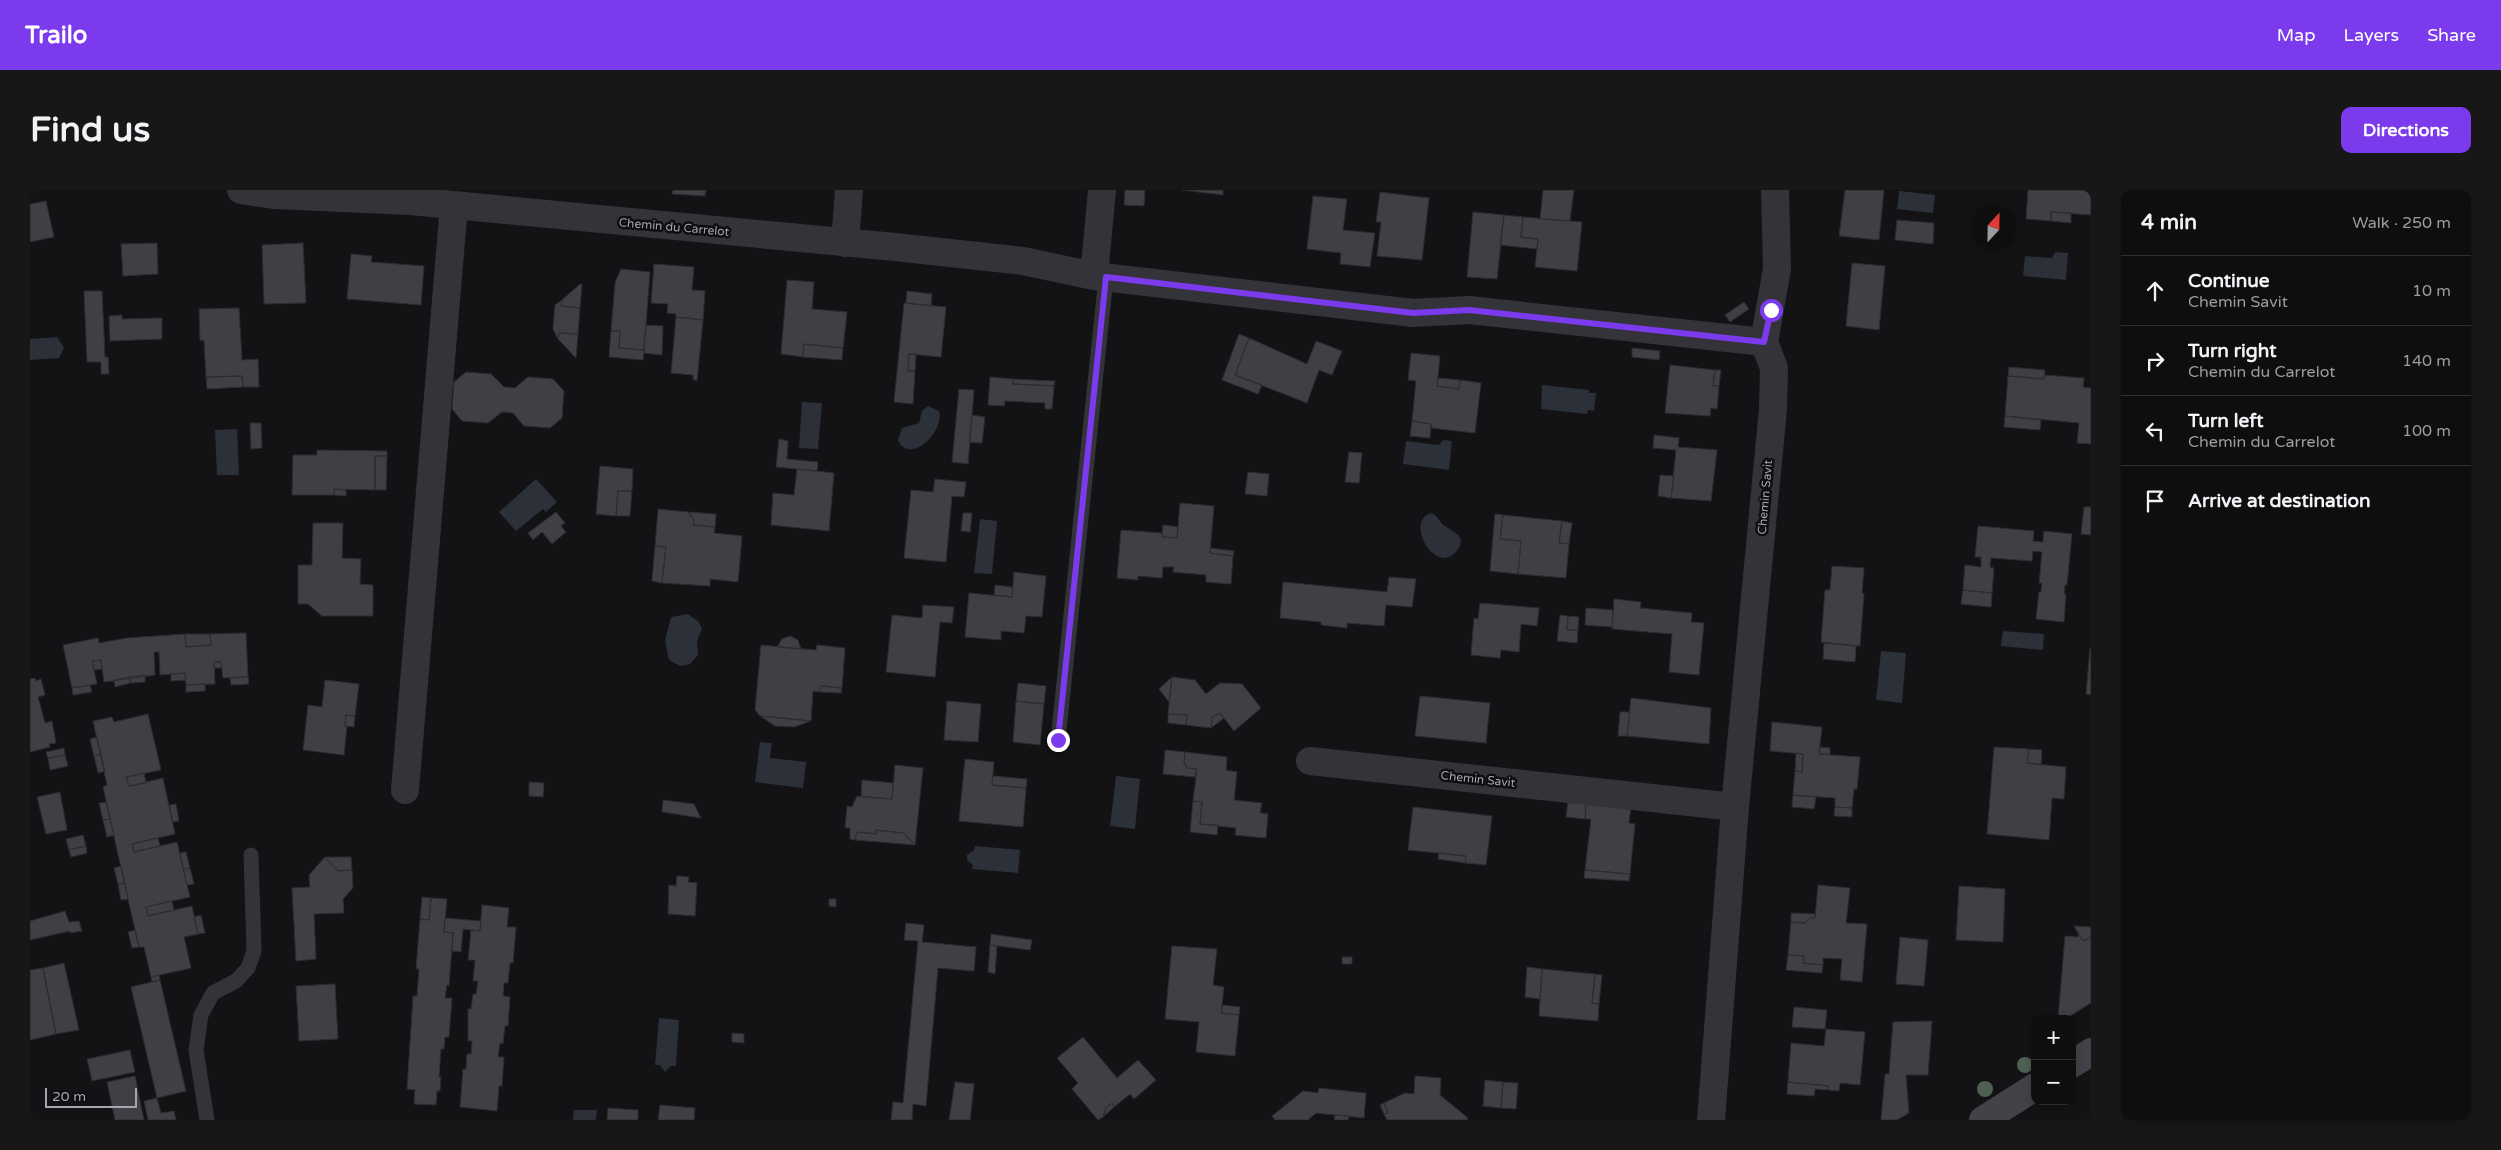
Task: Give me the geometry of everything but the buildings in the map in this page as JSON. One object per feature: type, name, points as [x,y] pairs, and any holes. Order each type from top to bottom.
[{"type":"main road","points":[[2076,1061],[2091,1052]]},
{"type":"main road","points":[[1982,1120],[2031,1089]]},
{"type":"street","name":"Chemin du Carrelot","points":[[241,190],[274,195],[454,205],[845,243],[1023,261],[1100,277],[1413,313],[1469,310],[1764,342]]},
{"type":"street","points":[[845,243],[849,190]]},
{"type":"street","points":[[1100,277],[1102,190]]},
{"type":"street","points":[[1764,342],[1777,269],[1775,190]]},
{"type":"street","points":[[405,790],[454,205]]},
{"type":"street","name":"Chemin Savit","points":[[1712,1120],[1735,807],[1773,409],[1774,368],[1764,342]]},
{"type":"street","name":"Chemin Savit","points":[[1310,762],[1735,807]]},
{"type":"lane","points":[[1058,740],[1100,277]]},
{"type":"lane","points":[[207,1120],[196,1050],[201,1015],[213,993],[236,981],[248,968],[254,951],[251,855]]},
{"type":"shaded area","points":[[1899,191],[1935,195],[1933,213],[1897,209]]},
{"type":"shaded area","points":[[2055,252],[2068,253],[2066,280],[2023,276],[2025,256],[2052,258]]},
{"type":"shaded area","points":[[57,337],[64,348],[59,358],[30,360],[30,339]]},
{"type":"shaded area","points":[[1542,385],[1589,390],[1589,393],[1596,393],[1594,411],[1588,410],[1587,414],[1541,409]]},
{"type":"shaded area","points":[[802,402],[822,403],[818,449],[799,448]]},
{"type":"shaded area","points":[[928,406],[939,411],[937,428],[925,443],[917,448],[903,447],[898,440],[902,428],[919,423],[922,411]]},
{"type":"shaded area","points":[[237,429],[239,475],[217,475],[215,430]]},
{"type":"shaded area","points":[[1443,440],[1452,441],[1449,470],[1403,464],[1406,441],[1439,445]]},
{"type":"shaded area","points":[[536,479],[557,502],[546,512],[543,509],[516,531],[499,512]]},
{"type":"shaded area","points":[[1431,513],[1460,538],[1461,541],[1458,549],[1449,557],[1442,558],[1434,554],[1424,541],[1421,524],[1424,517]]},
{"type":"shaded area","points":[[980,519],[997,521],[992,574],[974,573]]},
{"type":"shaded area","points":[[688,614],[699,622],[702,629],[697,641],[698,655],[690,664],[680,666],[669,660],[665,640],[671,617]]},
{"type":"shaded area","points":[[2003,631],[2044,634],[2043,650],[2001,646]]},
{"type":"shaded area","points":[[1881,651],[1906,653],[1902,703],[1876,700]]},
{"type":"shaded area","points":[[760,742],[772,743],[770,758],[806,762],[803,788],[755,782]]},
{"type":"shaded area","points":[[1116,776],[1140,779],[1135,829],[1110,826]]},
{"type":"shaded area","points":[[975,846],[1020,850],[1018,873],[972,869],[973,865],[967,860],[967,855],[974,850]]},
{"type":"shaded area","points":[[659,1018],[679,1020],[676,1066],[671,1066],[665,1072],[660,1065],[655,1065]]},
{"type":"shaded area","points":[[574,1110],[597,1110],[596,1120],[573,1120]]},
{"type":"route","points":[[1058,740],[1106,277],[1413,313],[1469,310],[1724,340],[1764,342],[1771,310]]}]
